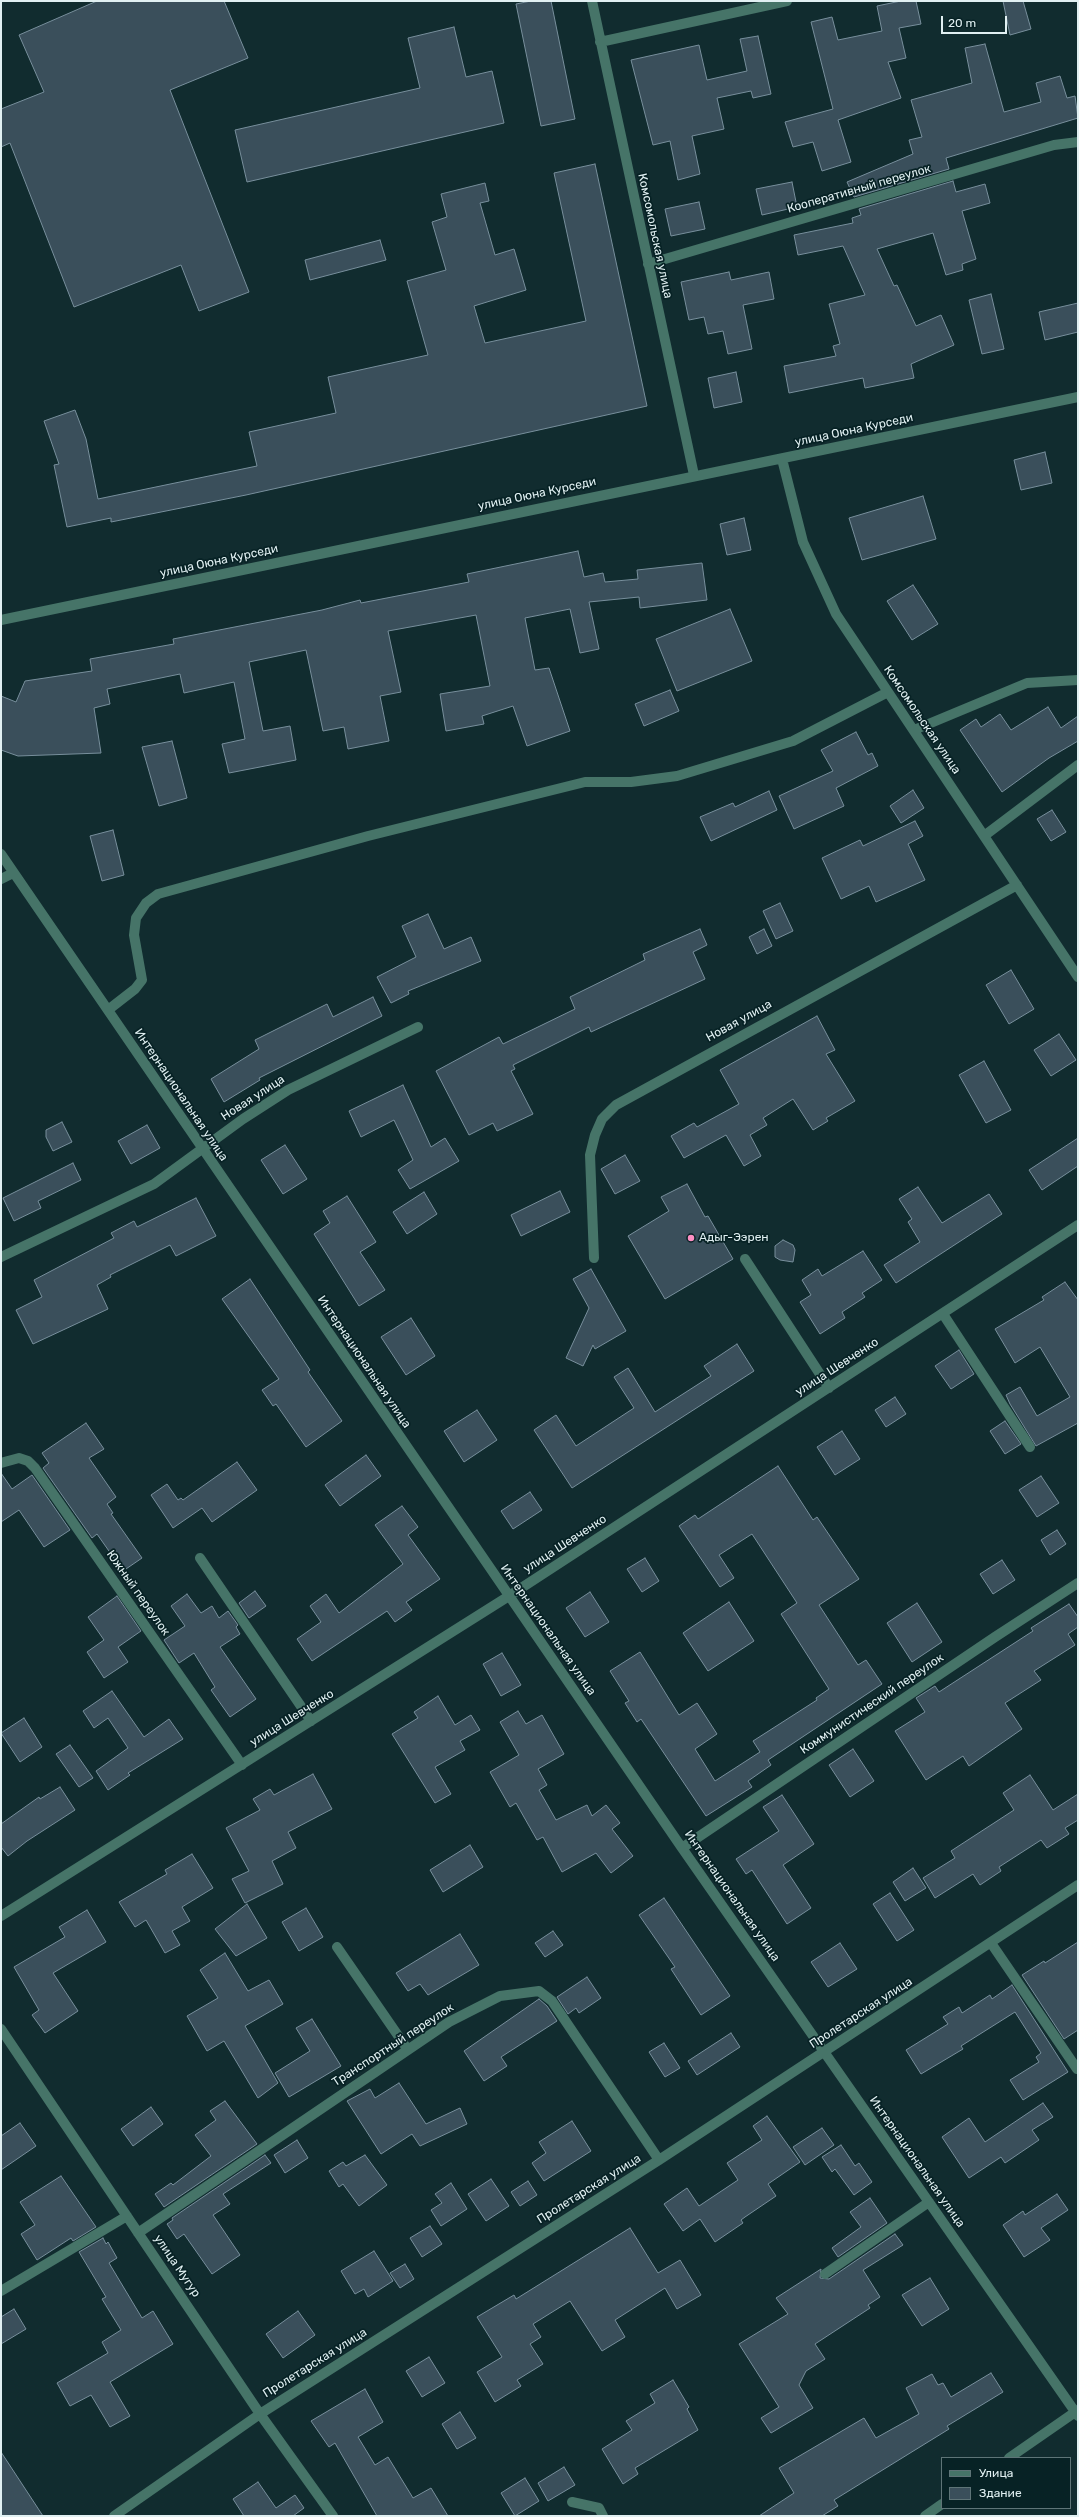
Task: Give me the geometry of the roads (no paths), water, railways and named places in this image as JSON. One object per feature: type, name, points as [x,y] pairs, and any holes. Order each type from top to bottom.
[{"type":"street","name":"Комсомольская улица","points":[[592,1],[694,475]]},
{"type":"street","points":[[600,42],[787,1]]},
{"type":"street","name":"Кооперативный переулок","points":[[648,264],[1054,146],[1078,142]]},
{"type":"street","name":"улица Оюна Курседи","points":[[1,620],[694,475],[782,459],[1078,397]]},
{"type":"street","name":"Комсомольская улица","points":[[782,459],[796,518],[813,567],[836,614],[1078,977]]},
{"type":"street","points":[[914,730],[1027,683],[1078,680]]},
{"type":"street","points":[[108,1010],[135,989],[142,980],[134,935],[136,918],[146,903],[158,894],[368,836],[585,782],[632,782],[677,776],[793,740],[888,692]]},
{"type":"street","points":[[984,836],[1078,765]]},
{"type":"street","name":"Интернациональная улица","points":[[1,854],[682,1848],[1077,2413]]},
{"type":"street","points":[[1,879],[13,873]]},
{"type":"street","name":"Новая улица","points":[[594,1258],[590,1154],[595,1135],[602,1119],[616,1105],[1017,885]]},
{"type":"street","name":"Новая улица","points":[[1,1257],[154,1184],[201,1148],[288,1090],[418,1026]]},
{"type":"street","name":"улица Шевченко","points":[[1,1916],[509,1596],[1078,1225]]},
{"type":"street","points":[[745,1259],[829,1388]]},
{"type":"street","points":[[943,1314],[1030,1447]]},
{"type":"street","name":"Южный переулок","points":[[1,1463],[19,1458],[28,1461],[35,1468],[242,1765]]},
{"type":"street","points":[[200,1558],[310,1721]]},
{"type":"street","name":"Коммунистический переулок","points":[[682,1848],[995,1637],[1078,1583]]},
{"type":"street","name":"Пролетарская улица","points":[[114,2516],[260,2414],[825,2053],[1078,1885]]},
{"type":"street","points":[[991,1943],[1077,2069]]},
{"type":"street","points":[[337,1947],[408,2050]]},
{"type":"street","name":"Транспортный переулок","points":[[138,2233],[449,2022],[500,1996],[539,1991],[552,2001],[659,2160]]},
{"type":"street","name":"улица Мугур","points":[[1,2030],[260,2414],[333,2516]]},
{"type":"street","points":[[825,2274],[929,2202]]},
{"type":"street","points":[[1,2291],[127,2216]]},
{"type":"street","points":[[1011,2457],[1077,2413]]},
{"type":"street","points":[[572,2502],[599,2508],[604,2516]]},
{"type":"street","points":[[925,2516],[941,2505]]},
{"type":"place","name":"Адыг-Ээрен","points":[[691,1238]]}]
